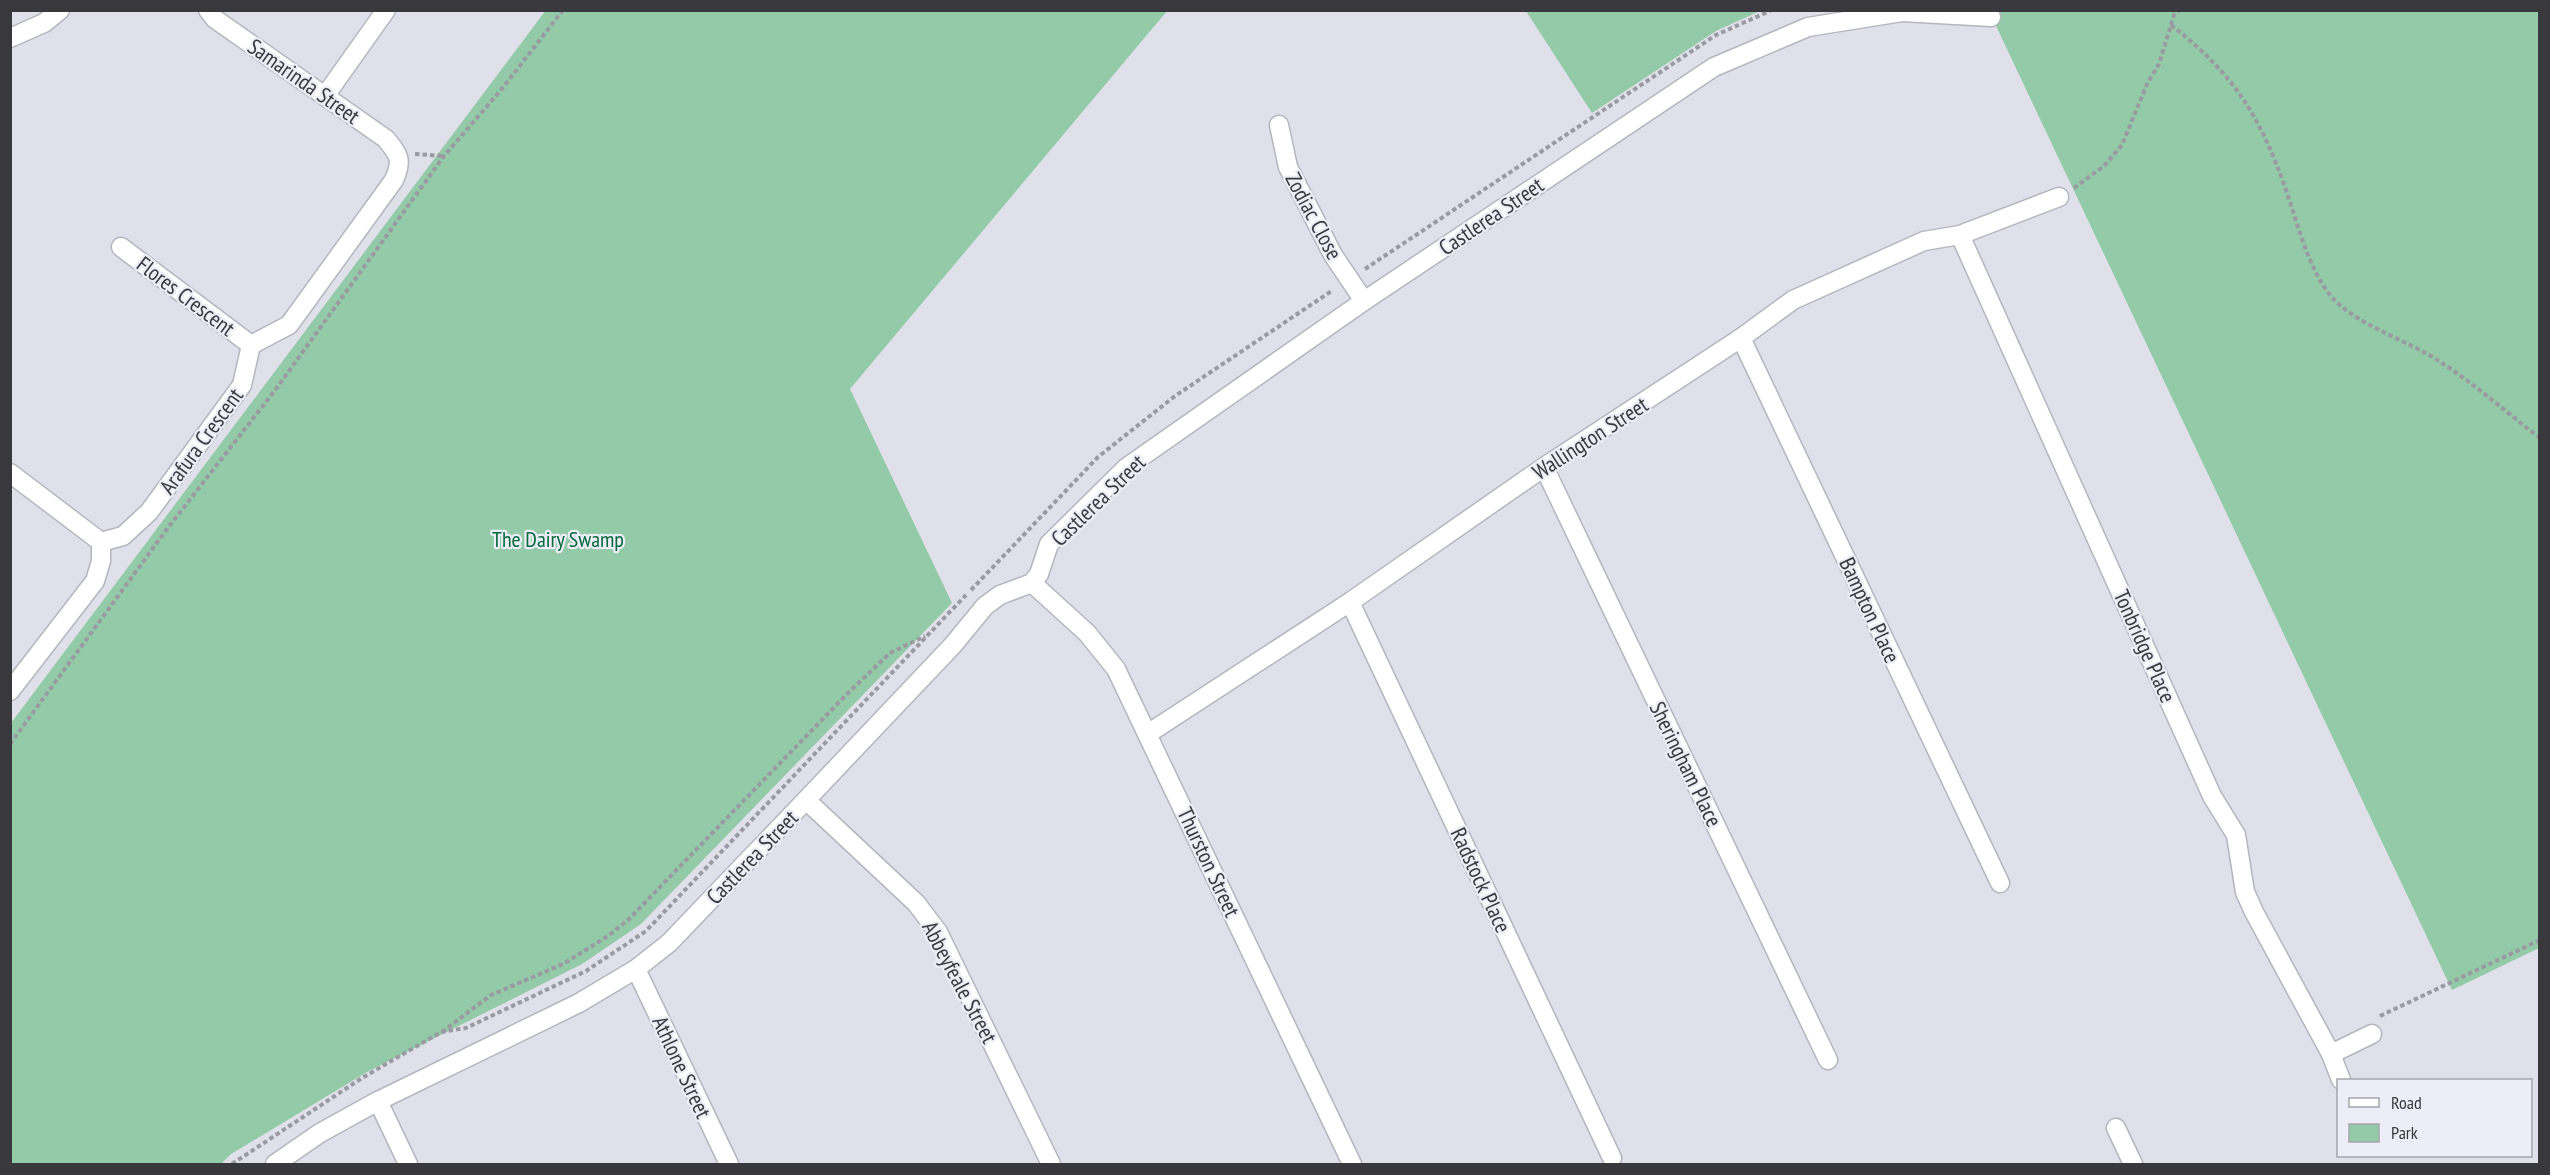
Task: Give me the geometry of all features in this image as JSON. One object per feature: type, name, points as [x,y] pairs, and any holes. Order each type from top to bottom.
[{"type":"street","points":[[10,38],[44,23],[60,10]]},
{"type":"street","name":"Samarinda Street","points":[[208,10],[215,19],[386,139],[397,153]]},
{"type":"street","points":[[325,96],[386,10]]},
{"type":"street","name":"Castlerea Street","points":[[275,1164],[320,1133],[378,1101],[579,1004],[636,969],[669,943],[953,645],[985,606],[1000,595],[1032,583],[1039,574],[1049,544],[1127,467],[1364,301],[1714,67],[1808,27],[1902,12],[1991,17]]},
{"type":"street","name":"Zodiac Close","points":[[1279,125],[1288,167],[1333,255],[1364,301]]},
{"type":"street","points":[[251,345],[290,325],[394,180],[400,166],[397,153]]},
{"type":"street","name":"Wallington Street","points":[[1149,733],[1350,602],[1544,467],[1741,338],[1792,300],[1924,241],[1960,235],[2059,197]]},
{"type":"street","name":"Tonbridge Place","points":[[1960,235],[2212,796],[2236,835],[2245,892],[2254,912],[2331,1054],[2342,1079]]},
{"type":"street","name":"Flores Crescent","points":[[121,247],[251,345]]},
{"type":"street","name":"Bampton Place","points":[[1741,338],[2000,882]]},
{"type":"street","name":"Arafura Crescent","points":[[100,542],[123,536],[149,512],[242,386],[251,345]]},
{"type":"street","name":"Sheringham Place","points":[[1544,467],[1828,1060]]},
{"type":"street","points":[[10,473],[100,542],[101,561],[95,581],[10,690]]},
{"type":"street","name":"Thurston Street","points":[[1032,583],[1101,647],[1116,669],[1149,733],[1352,1164]]},
{"type":"street","name":"Radstock Place","points":[[1350,602],[1612,1158]]},
{"type":"street","name":"Abbeyfeale Street","points":[[806,800],[916,903],[938,932],[1051,1164]]},
{"type":"street","name":"Athlone Street","points":[[636,969],[729,1164]]},
{"type":"street","points":[[2331,1054],[2372,1034]]},
{"type":"street","points":[[378,1101],[408,1164]]},
{"type":"street","points":[[2116,1128],[2133,1164]]},
{"type":"path","points":[[10,744],[167,529],[276,388],[444,156],[501,90],[563,10]]},
{"type":"path","points":[[441,1032],[466,1028],[586,971],[646,931],[1098,458],[1175,396],[1716,35],[1772,10]]},
{"type":"path","points":[[2059,197],[2091,178],[2122,145],[2147,84],[2159,64],[2174,15],[2180,10]]},
{"type":"path","points":[[2171,25],[2208,57],[2243,97],[2264,132],[2304,245],[2328,292],[2352,315],[2443,363],[2540,438]]},
{"type":"path","points":[[397,153],[444,156]]},
{"type":"path","points":[[232,1164],[362,1078],[441,1032],[491,995],[563,964],[608,936],[628,920],[854,687],[890,653],[927,636]]},
{"type":"path","points":[[2372,1034],[2367,1023],[2540,940]]},
{"type":"green space","name":"The Dairy Swamp","points":[[546,10],[1167,11],[850,389],[952,603],[641,924],[582,964],[367,1072],[231,1154],[221,1164],[11,1164],[11,723]]},
{"type":"green space","points":[[1526,11],[1760,11],[1716,31],[1592,113]]},
{"type":"green space","points":[[1989,11],[2539,11],[2539,948],[2452,990]]}]
